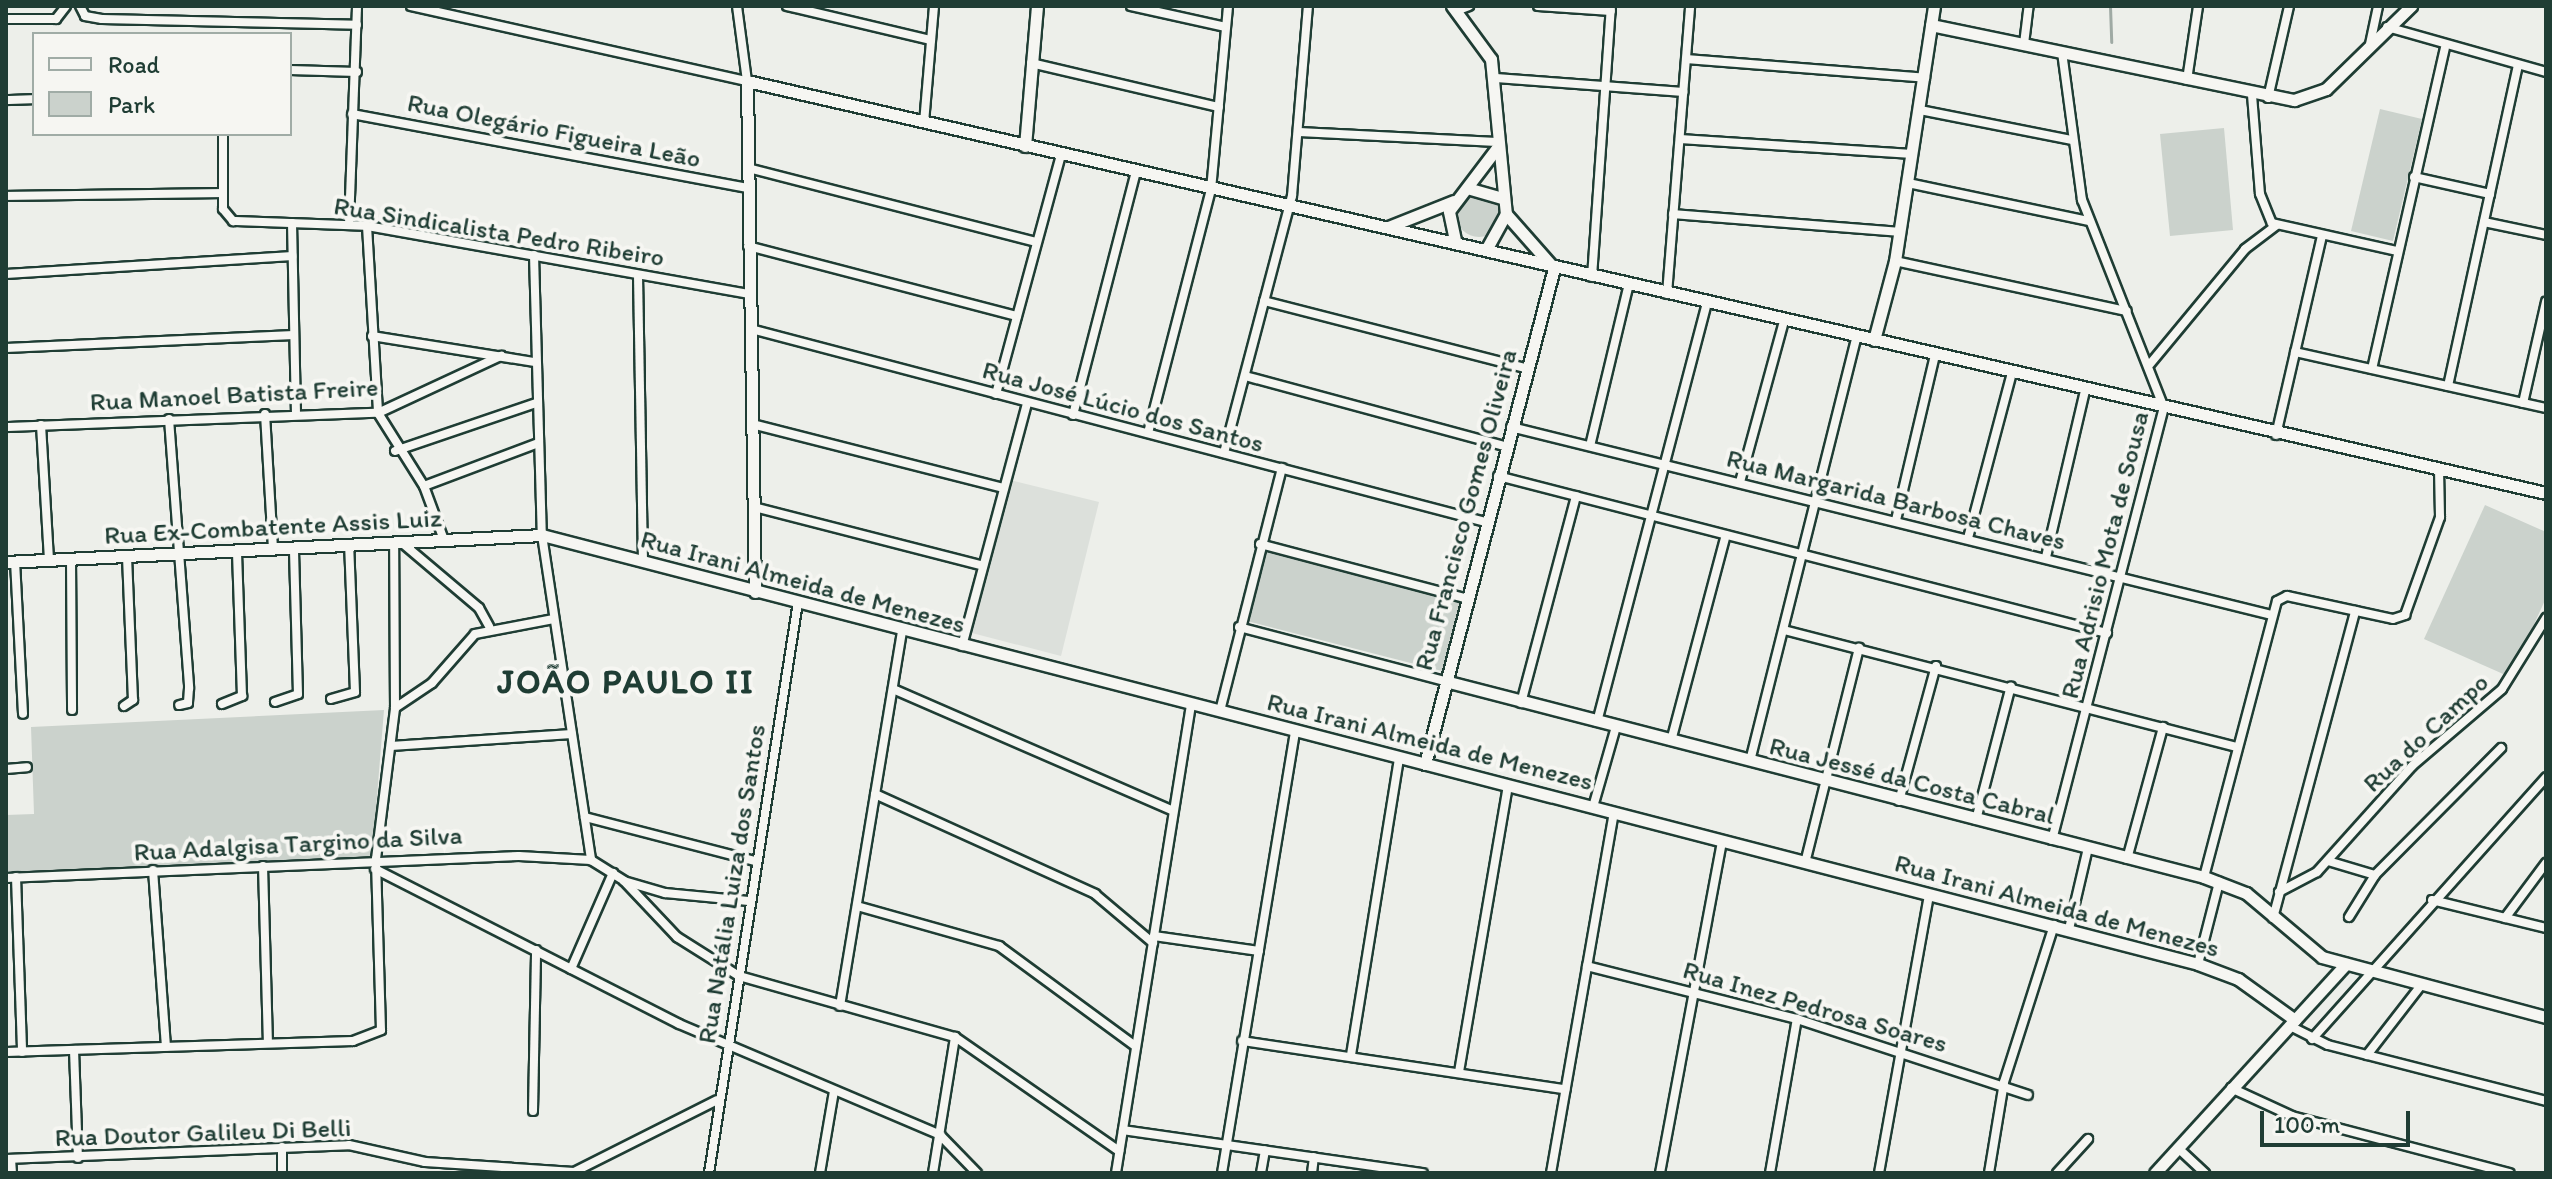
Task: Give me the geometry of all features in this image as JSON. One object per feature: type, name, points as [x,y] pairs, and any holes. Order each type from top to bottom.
[{"type":"street","points":[[6,19],[56,19],[66,6]]},
{"type":"street","points":[[80,6],[85,16],[102,19],[357,25]]},
{"type":"street","points":[[349,225],[352,114],[357,72],[357,6]]},
{"type":"street","points":[[411,6],[747,81],[1287,208],[1455,240],[1592,277],[2276,435],[2546,493]]},
{"type":"street","points":[[737,6],[747,81],[755,592]]},
{"type":"street","points":[[787,6],[931,40]]},
{"type":"street","points":[[924,123],[934,6]]},
{"type":"street","points":[[1025,146],[1037,6]]},
{"type":"street","points":[[1131,6],[1226,27]]},
{"type":"street","points":[[1148,433],[1211,190],[1228,6]]},
{"type":"street","points":[[1224,453],[1287,208],[1299,132],[1308,6]]},
{"type":"street","points":[[1454,8],[1469,6]]},
{"type":"street","points":[[1538,6],[1611,8],[1592,277]]},
{"type":"street","points":[[1667,294],[1690,6]]},
{"type":"street","points":[[1874,340],[1895,261],[1934,6]]},
{"type":"street","points":[[2024,44],[2029,6]]},
{"type":"street","points":[[2187,82],[2198,6]]},
{"type":"street","points":[[2268,98],[2289,6]]},
{"type":"street","points":[[2370,46],[2378,6]]},
{"type":"street","points":[[1931,25],[2268,98],[2313,96],[2411,6]]},
{"type":"street","points":[[1454,8],[1483,45],[1496,78],[1496,146],[1501,198],[1506,214],[1554,268]]},
{"type":"street","points":[[2386,27],[2445,48],[2546,72]]},
{"type":"street","points":[[2372,369],[2445,48]]},
{"type":"street","name":"Rua Adrisio Mota de Sousa","points":[[2052,841],[2164,408],[2150,364],[2088,221],[2071,140],[2062,53]]},
{"type":"street","points":[[1686,59],[1925,78]]},
{"type":"street","points":[[1031,63],[1219,107]]},
{"type":"street","points":[[2448,386],[2518,65]]},
{"type":"street","points":[[292,70],[357,72]]},
{"type":"street","points":[[1496,78],[1683,92]]},
{"type":"street","points":[[2252,95],[2260,194],[2277,225],[2397,251]]},
{"type":"street","points":[[6,100],[32,99]]},
{"type":"street","points":[[1920,110],[2071,140]]},
{"type":"street","name":"Rua Olegário Figueira Leão","points":[[352,114],[749,188]]},
{"type":"street","points":[[1299,132],[1496,146]]},
{"type":"street","points":[[6,196],[221,193],[223,136]]},
{"type":"street","points":[[1680,139],[1913,154]]},
{"type":"street","points":[[1383,228],[1454,201],[1467,188],[1496,146]]},
{"type":"street","points":[[996,394],[1061,155]]},
{"type":"street","points":[[748,168],[1037,242]]},
{"type":"street","points":[[1073,415],[1136,172]]},
{"type":"street","points":[[2414,177],[2490,194]]},
{"type":"street","points":[[1908,183],[2088,221]]},
{"type":"street","points":[[1467,188],[1501,198]]},
{"type":"street","name":"Rua Sindicalista Pedro Ribeiro","points":[[221,193],[226,215],[241,222],[367,226],[750,294]]},
{"type":"street","points":[[1454,201],[1449,222],[1455,240]]},
{"type":"street","points":[[1487,248],[1506,214]]},
{"type":"street","points":[[1673,214],[1900,232]]},
{"type":"street","points":[[2484,222],[2546,235]]},
{"type":"street","points":[[292,223],[296,413]]},
{"type":"street","points":[[2150,364],[2245,249],[2277,225]]},
{"type":"street","points":[[367,226],[378,413],[395,451],[424,486],[444,540]]},
{"type":"street","points":[[2276,435],[2322,235]]},
{"type":"street","points":[[748,246],[1017,316]]},
{"type":"street","points":[[534,255],[536,444],[542,535],[591,860],[624,881],[677,937],[739,976],[955,1037],[1119,1151]]},
{"type":"street","points":[[6,274],[292,256]]},
{"type":"street","points":[[1895,261],[2127,311]]},
{"type":"street","name":"Rua Francisco Gomes Oliveira","points":[[1425,764],[1465,598],[1554,268]]},
{"type":"street","points":[[638,275],[643,562]]},
{"type":"street","points":[[1590,446],[1629,284]]},
{"type":"street","points":[[1264,301],[1525,368]]},
{"type":"street","points":[[2523,403],[2546,302]]},
{"type":"street","points":[[1597,722],[1707,303]]},
{"type":"street","points":[[1740,482],[1784,321]]},
{"type":"street","name":"Rua José Lúcio dos Santos","points":[[751,329],[1485,522]]},
{"type":"street","points":[[6,348],[294,335]]},
{"type":"street","points":[[372,336],[535,362]]},
{"type":"street","points":[[1749,762],[1857,336]]},
{"type":"street","points":[[2295,352],[2546,408]]},
{"type":"street","points":[[1896,520],[1935,355]]},
{"type":"street","name":"Rua Manoel Batista Freire","points":[[6,427],[265,414],[378,413],[501,356]]},
{"type":"street","points":[[1968,538],[2012,373]]},
{"type":"street","points":[[1245,376],[1505,446]]},
{"type":"street","points":[[2046,557],[2085,391]]},
{"type":"street","points":[[395,451],[536,403]]},
{"type":"street","points":[[962,647],[1027,404]]},
{"type":"street","points":[[265,414],[273,549]]},
{"type":"street","points":[[169,419],[189,699],[179,705]]},
{"type":"street","points":[[752,424],[1004,488]]},
{"type":"street","points":[[41,425],[49,560]]},
{"type":"street","name":"Rua Margarida Barbosa Chaves","points":[[1511,427],[2122,575],[2272,615]]},
{"type":"street","points":[[424,486],[536,444]]},
{"type":"street","points":[[1220,711],[1260,544],[1282,468]]},
{"type":"street","points":[[2204,877],[2272,615],[2281,598],[2297,597],[2393,619],[2410,609],[2440,517],[2439,470]]},
{"type":"street","points":[[1498,476],[2107,633]]},
{"type":"street","points":[[1521,703],[1576,496]]},
{"type":"street","points":[[754,507],[983,566]]},
{"type":"street","name":"Rua Irani Almeida de Menezes","points":[[542,535],[962,647],[2198,964],[2238,979],[2292,1023]]},
{"type":"street","name":"Rua Ex-Combatente Assis Luiz","points":[[10,562],[542,535]]},
{"type":"street","points":[[1671,741],[1726,535]]},
{"type":"street","points":[[397,542],[479,608],[489,626]]},
{"type":"street","points":[[6,1052],[353,1041],[381,1030],[375,869],[395,708],[397,542]]},
{"type":"street","points":[[331,699],[355,692],[349,544]]},
{"type":"street","points":[[1260,544],[1465,598]]},
{"type":"street","points":[[275,702],[298,694],[294,547]]},
{"type":"street","points":[[222,704],[242,696],[237,551]]},
{"type":"street","points":[[124,706],[133,700],[127,556]]},
{"type":"street","points":[[71,559],[72,710]]},
{"type":"street","points":[[10,562],[23,714]]},
{"type":"street","name":"Rua Natália Luiza dos Santos","points":[[709,1173],[717,1100],[798,602]]},
{"type":"street","points":[[2273,918],[2355,611]]},
{"type":"street","name":"Rua do Campo","points":[[2279,892],[2328,861],[2412,766],[2502,689],[2546,618]]},
{"type":"street","points":[[395,708],[432,683],[462,644],[489,626],[554,619]]},
{"type":"street","points":[[1239,627],[1445,681]]},
{"type":"street","points":[[1784,630],[1936,666],[2237,747]]},
{"type":"street","points":[[840,1006],[902,631]]},
{"type":"street","points":[[1805,863],[1859,648]]},
{"type":"street","points":[[1899,801],[1936,666]]},
{"type":"street","name":"Rua Jessé da Costa Cabral","points":[[1445,681],[2052,841],[2204,877],[2246,893],[2307,949],[2372,972],[2546,1017]]},
{"type":"street","points":[[1976,820],[2011,686]]},
{"type":"street","points":[[893,689],[1173,811]]},
{"type":"street","points":[[1116,1173],[1191,704]]},
{"type":"street","points":[[1593,807],[1616,727]]},
{"type":"street","points":[[2127,859],[2163,727]]},
{"type":"street","points":[[1222,1173],[1295,731]]},
{"type":"street","points":[[391,746],[572,734]]},
{"type":"street","points":[[2349,917],[2375,875],[2501,748]]},
{"type":"street","points":[[1351,1055],[1399,758]]},
{"type":"street","points":[[6,769],[27,767]]},
{"type":"street","points":[[2312,1039],[2432,900],[2546,777]]},
{"type":"street","points":[[1459,1072],[1508,786]]},
{"type":"street","points":[[875,794],[1095,894],[1153,940],[1259,951]]},
{"type":"street","points":[[1551,1173],[1614,812]]},
{"type":"street","points":[[585,817],[755,861]]},
{"type":"street","points":[[1660,1173],[1691,992],[1722,841]]},
{"type":"street","points":[[2069,929],[2088,848]]},
{"type":"street","name":"Rua Adalgisa Targino da Silva","points":[[11,878],[376,859],[591,860]]},
{"type":"street","points":[[2328,861],[2375,875]]},
{"type":"street","points":[[2505,918],[2546,863]]},
{"type":"street","points":[[263,866],[268,1043]]},
{"type":"street","points":[[375,869],[726,1045],[940,1135],[977,1173]]},
{"type":"street","points":[[153,870],[166,1047]]},
{"type":"street","points":[[571,969],[613,873]]},
{"type":"street","points":[[11,878],[22,1052]]},
{"type":"street","points":[[624,881],[749,901]]},
{"type":"street","points":[[2198,964],[2219,882]]},
{"type":"street","points":[[1879,1173],[1898,1051],[1929,895]]},
{"type":"street","points":[[2432,900],[2546,928]]},
{"type":"street","points":[[857,906],[999,946],[1135,1046]]},
{"type":"street","points":[[1989,1173],[2004,1082],[2054,925]]},
{"type":"street","points":[[533,1111],[536,950]]},
{"type":"street","points":[[2155,1173],[2346,964]]},
{"type":"street","name":"Rua Inez Pedrosa Soares","points":[[1587,966],[1797,1019],[2004,1082],[2028,1095]]},
{"type":"street","points":[[2367,1055],[2422,984]]},
{"type":"street","points":[[1770,1173],[1797,1019]]},
{"type":"street","points":[[2292,1023],[2312,1039],[2546,1101]]},
{"type":"street","points":[[933,1173],[955,1037]]},
{"type":"street","points":[[1242,1041],[1565,1089]]},
{"type":"street","points":[[74,1050],[78,1158]]},
{"type":"street","points":[[2231,1088],[2292,1116],[2510,1173]]},
{"type":"street","points":[[820,1173],[834,1091]]},
{"type":"street","name":"Rua Doutor Galileu Di Belli","points":[[8,1159],[363,1146],[425,1162],[574,1172],[717,1100]]},
{"type":"street","points":[[1123,1130],[1314,1157],[1368,1169],[1423,1173]]},
{"type":"street","points":[[2057,1173],[2088,1139]]},
{"type":"street","points":[[282,1147],[282,1173]]},
{"type":"street","points":[[2178,1148],[2205,1173]]},
{"type":"street","points":[[1261,1173],[1265,1150]]},
{"type":"street","points":[[1312,1173],[1314,1157]]},
{"type":"street","points":[[8,1159],[12,1173]]},
{"type":"shaded area","points":[[1010,480],[1099,502],[1061,656],[972,633]]},
{"type":"green space","points":[[2380,109],[2422,119],[2393,241],[2351,231]]},
{"type":"green space","points":[[2224,128],[2233,230],[2170,236],[2160,134]]},
{"type":"green space","points":[[1479,191],[1495,198],[1502,214],[1495,230],[1479,237],[1463,230],[1456,214],[1463,198]]},
{"type":"green space","points":[[2485,505],[2546,532],[2546,598],[2510,677],[2424,639]]},
{"type":"green space","points":[[1265,552],[1460,601],[1442,671],[1247,621]]},
{"type":"green space","points":[[384,710],[372,858],[6,876],[6,815],[34,814],[31,727]]},
{"type":"waterway","points":[[2110,6],[2111,42]]},
{"type":"district","name":"JOÃO PAULO II","points":[[626,682]]}]
